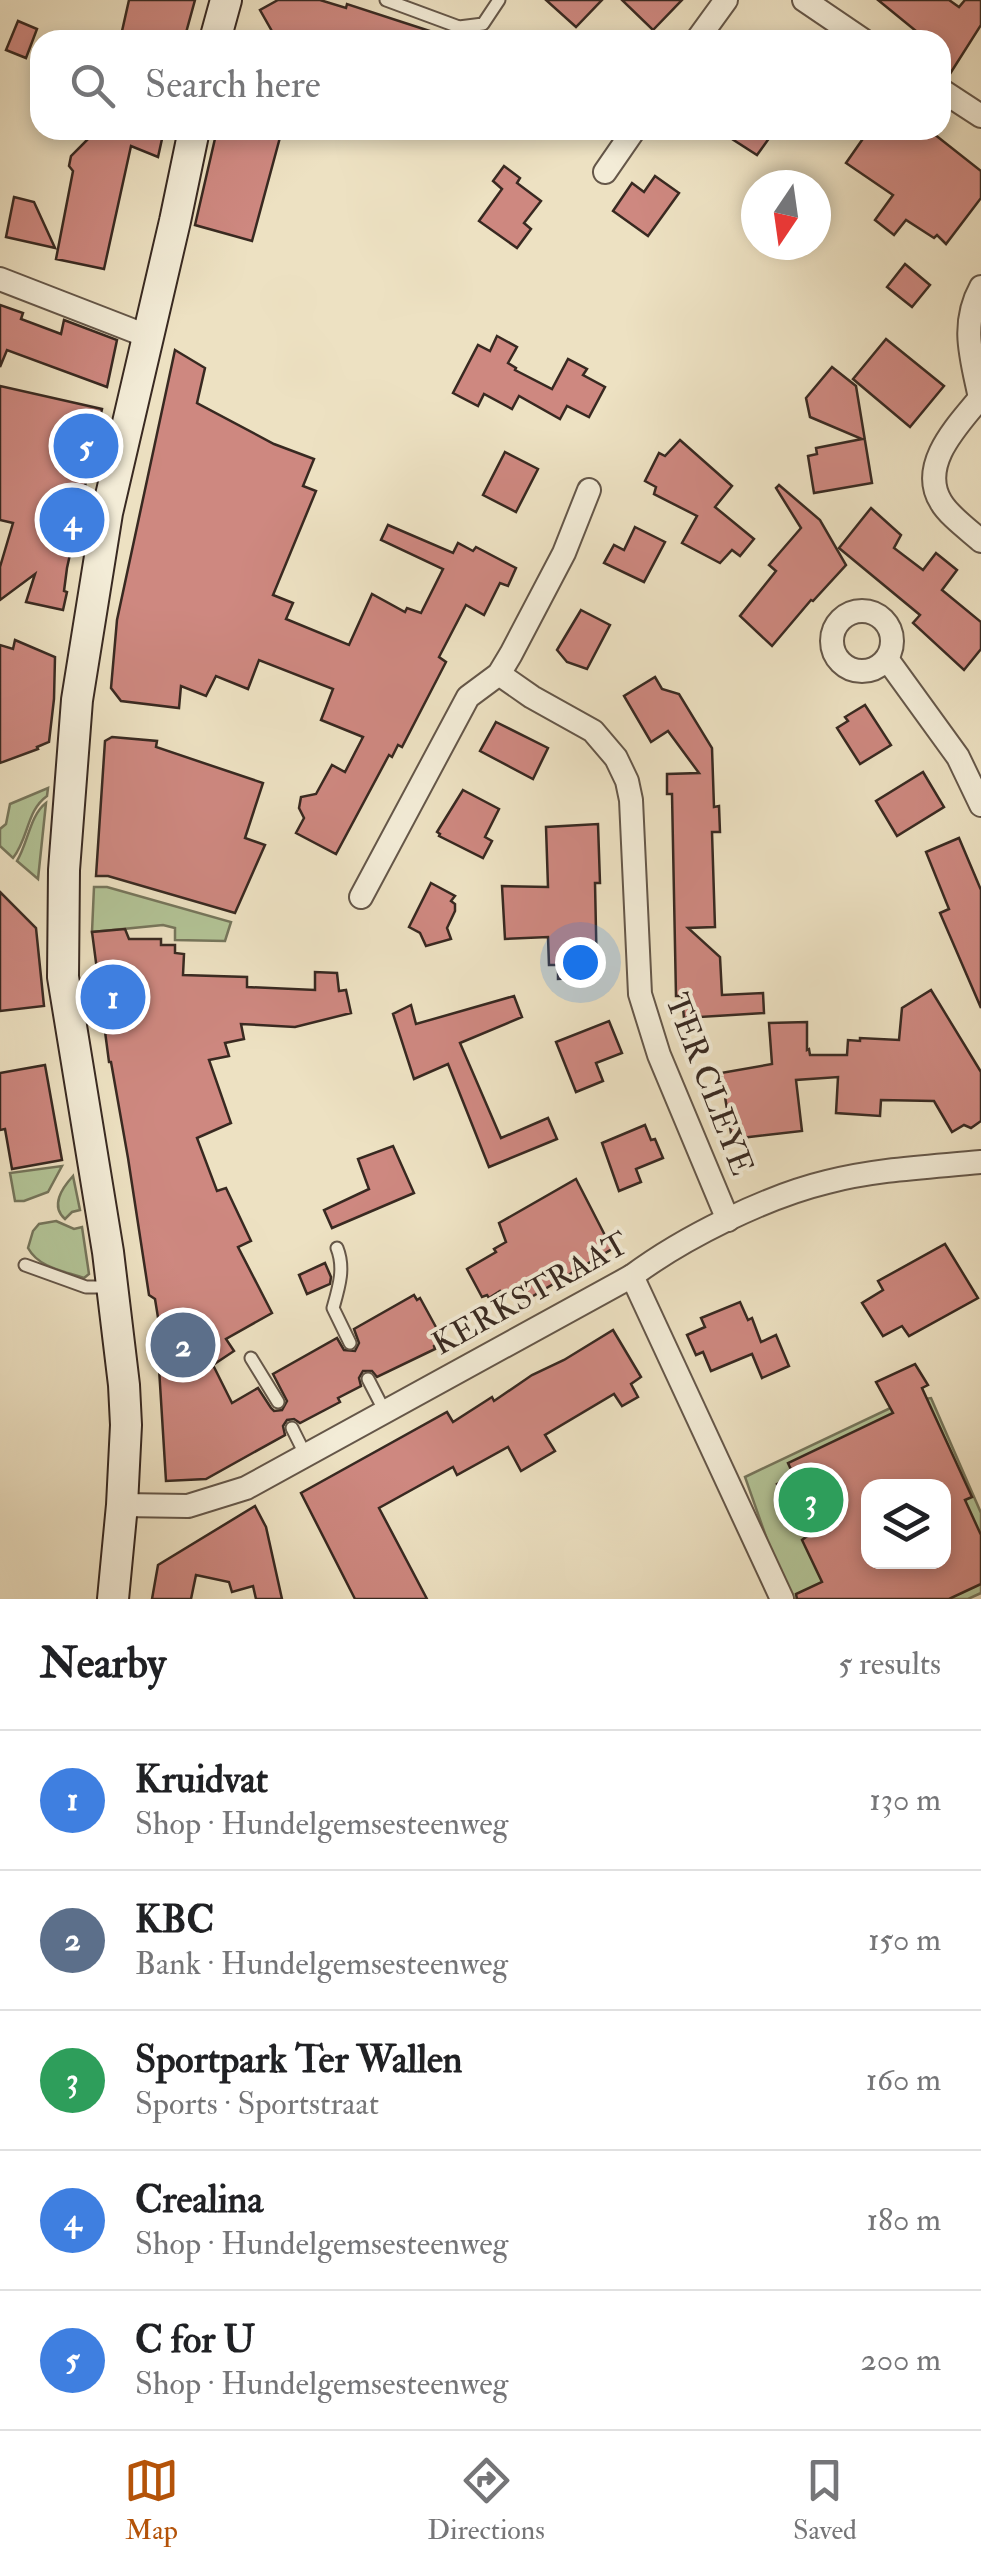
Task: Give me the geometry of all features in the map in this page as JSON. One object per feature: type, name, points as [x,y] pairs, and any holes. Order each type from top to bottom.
[{"type":"main road","points":[[218,30],[226,0]]},
{"type":"main road","points":[[113,1599],[122,1506],[124,1385],[108,1252],[63,977],[64,870],[80,684],[107,512],[192,140]]},
{"type":"street","points":[[704,30],[726,0]]},
{"type":"street","points":[[804,0],[848,30]]},
{"type":"street","points":[[951,96],[981,116]]},
{"type":"street","points":[[605,172],[627,140]]},
{"type":"street","points":[[0,278],[147,336]]},
{"type":"street","points":[[981,287],[968,327],[981,398],[949,436],[936,460],[934,477],[941,502],[981,541]]},
{"type":"street","points":[[362,898],[468,697],[499,674],[564,553],[589,490]]},
{"type":"street","points":[[887,659],[958,757],[981,805]]},
{"type":"street","name":"TER CLEYE","points":[[499,674],[594,731],[616,758],[627,781],[640,994],[659,1055],[728,1220]]},
{"type":"street","name":"KERKSTRAAT","points":[[122,1506],[188,1506],[246,1488],[728,1220],[824,1182],[904,1168],[981,1162]]},
{"type":"street","points":[[632,1276],[782,1599]]},
{"type":"lane","points":[[386,0],[448,30]]},
{"type":"lane","points":[[467,30],[483,24],[500,0]]},
{"type":"lane","points":[[336,1248],[342,1260],[333,1308],[350,1343]]},
{"type":"lane","points":[[25,1265],[86,1287],[111,1287]]},
{"type":"lane","points":[[252,1358],[278,1402]]},
{"type":"lane","points":[[368,1379],[385,1412]]},
{"type":"lane","points":[[292,1428],[306,1456]]},
{"type":"green space","points":[[48,788],[13,858],[0,846],[0,829],[6,824],[10,804]]},
{"type":"green space","points":[[46,803],[38,879],[17,861],[36,815]]},
{"type":"green space","points":[[94,887],[107,887],[231,922],[225,941],[175,940],[175,928],[163,925],[92,932]]},
{"type":"green space","points":[[62,1166],[48,1192],[15,1201],[10,1173]]},
{"type":"green space","points":[[73,1176],[80,1210],[65,1219],[58,1203]]},
{"type":"green space","points":[[56,1221],[74,1229],[82,1227],[89,1274],[84,1278],[45,1264],[28,1248],[39,1224]]},
{"type":"green space","points":[[931,1398],[981,1513],[981,1593],[968,1599],[788,1599],[745,1477],[903,1402]]},
{"type":"building","points":[[129,0],[195,0],[187,30],[122,30]]},
{"type":"building","points":[[278,0],[320,0],[346,8],[347,4],[427,30],[271,30],[260,10]]},
{"type":"building","points":[[546,0],[602,0],[576,27]]},
{"type":"building","points":[[622,0],[682,0],[653,30]]},
{"type":"building","points":[[878,0],[949,0],[959,7],[965,0],[981,0],[981,25],[951,72],[951,30],[915,30]]},
{"type":"building","points":[[18,21],[37,29],[30,30],[26,58],[6,50]]},
{"type":"building","points":[[87,140],[162,140],[158,157],[131,146],[104,269],[56,259],[73,171],[69,166],[71,156]]},
{"type":"building","points":[[215,140],[279,140],[252,241],[195,225]]},
{"type":"building","points":[[734,140],[768,140],[757,155]]},
{"type":"building","points":[[862,140],[942,140],[981,171],[981,198],[946,244],[937,235],[934,238],[906,220],[894,235],[875,220],[893,195],[846,163]]},
{"type":"building","points":[[504,166],[520,178],[517,183],[541,201],[524,223],[531,229],[517,248],[479,221],[502,189],[493,181]]},
{"type":"building","points":[[655,176],[679,193],[648,236],[613,211],[632,183],[644,192]]},
{"type":"building","points":[[14,197],[34,202],[55,248],[6,237]]},
{"type":"building","points":[[905,264],[930,285],[912,307],[887,287]]},
{"type":"building","points":[[0,305],[23,313],[21,319],[61,334],[64,320],[117,340],[107,387],[7,350],[0,367]]},
{"type":"building","points":[[497,336],[517,347],[508,363],[515,370],[552,389],[568,359],[587,369],[583,375],[605,387],[589,417],[567,406],[560,419],[519,396],[512,409],[484,394],[478,406],[453,393],[478,345],[490,351]]},
{"type":"building","points":[[886,339],[944,386],[910,427],[853,379]]},
{"type":"building","points":[[175,350],[205,368],[197,403],[274,444],[314,459],[303,486],[316,491],[273,595],[293,603],[286,619],[349,645],[372,594],[405,612],[407,608],[421,613],[443,569],[381,540],[388,525],[453,553],[458,543],[473,551],[476,547],[516,568],[508,586],[500,583],[484,615],[466,605],[439,657],[446,662],[402,747],[398,745],[392,757],[389,755],[336,854],[296,833],[304,818],[299,808],[301,797],[316,794],[332,765],[345,772],[363,737],[321,720],[333,689],[259,660],[248,689],[216,676],[206,696],[181,686],[179,708],[121,701],[111,688],[117,620]]},
{"type":"building","points":[[832,367],[856,386],[872,483],[814,493],[808,456],[817,454],[816,448],[862,439],[810,417],[806,398]]},
{"type":"building","points":[[0,386],[102,409],[67,568],[63,610],[26,602],[35,574],[0,600],[0,567],[13,523],[0,520]]},
{"type":"building","points":[[680,440],[732,486],[715,507],[754,539],[740,556],[732,550],[720,563],[682,543],[697,516],[654,494],[656,487],[645,481],[659,453],[665,456]]},
{"type":"building","points":[[505,452],[538,469],[516,512],[483,495]]},
{"type":"building","points":[[779,485],[820,520],[846,565],[772,646],[740,616],[776,571],[769,565],[801,528],[776,488]]},
{"type":"building","points":[[871,508],[901,535],[894,548],[923,570],[936,553],[957,570],[942,590],[981,622],[981,649],[964,670],[913,623],[920,615],[839,548]]},
{"type":"building","points":[[635,527],[665,542],[644,582],[604,563],[614,545],[624,550]]},
{"type":"building","points":[[581,610],[610,625],[587,669],[567,662],[557,650]]},
{"type":"building","points":[[15,640],[55,657],[49,742],[0,763],[0,645],[13,649]]},
{"type":"building","points":[[655,677],[662,689],[679,694],[712,748],[714,807],[719,806],[720,832],[712,832],[715,927],[688,928],[720,957],[722,995],[763,993],[764,1013],[684,1018],[682,996],[676,996],[672,794],[667,794],[667,774],[699,773],[668,731],[651,742],[624,696]]},
{"type":"building","points":[[865,705],[891,745],[860,764],[837,728],[848,721],[845,717]]},
{"type":"building","points":[[496,722],[548,748],[533,779],[480,751]]},
{"type":"building","points":[[112,737],[157,741],[156,747],[263,783],[245,838],[265,845],[235,913],[108,876],[96,876],[105,741]]},
{"type":"building","points":[[923,772],[944,807],[897,836],[876,801]]},
{"type":"building","points":[[463,790],[499,809],[485,837],[492,841],[483,858],[437,832]]},
{"type":"building","points":[[598,824],[597,977],[558,979],[558,965],[549,965],[548,937],[505,939],[502,886],[548,887],[546,827]]},
{"type":"building","points":[[959,838],[981,890],[981,1008],[940,913],[949,909],[926,852]]},
{"type":"building","points":[[431,883],[455,896],[451,901],[455,911],[447,928],[451,939],[426,946],[420,933],[409,927]]},
{"type":"building","points":[[0,892],[36,928],[44,1006],[0,1011]]},
{"type":"building","points":[[125,929],[129,939],[161,939],[161,945],[175,945],[175,953],[184,954],[183,975],[247,977],[247,987],[315,990],[315,972],[337,973],[339,991],[346,990],[351,1013],[295,1027],[241,1024],[244,1039],[225,1043],[229,1056],[209,1060],[231,1123],[197,1138],[217,1191],[226,1188],[251,1241],[238,1247],[272,1313],[226,1339],[234,1351],[213,1365],[232,1403],[258,1388],[274,1411],[282,1410],[287,1401],[273,1374],[337,1338],[344,1350],[355,1351],[359,1343],[354,1329],[414,1295],[417,1300],[420,1298],[443,1340],[435,1349],[377,1377],[372,1371],[363,1371],[359,1378],[361,1386],[338,1398],[340,1402],[300,1423],[287,1420],[283,1426],[285,1435],[206,1479],[166,1481],[159,1368],[162,1342],[155,1299],[149,1295],[109,1062],[92,932]]},
{"type":"building","points":[[931,990],[981,1072],[981,1121],[952,1132],[934,1101],[881,1100],[880,1116],[836,1113],[838,1077],[796,1080],[802,1131],[732,1139],[721,1073],[772,1064],[769,1023],[807,1022],[810,1055],[847,1055],[848,1040],[899,1040],[902,1008]]},
{"type":"building","points":[[514,996],[522,1017],[460,1043],[501,1138],[548,1118],[557,1139],[489,1167],[448,1064],[414,1079],[393,1014],[411,1005],[416,1024]]},
{"type":"building","points":[[609,1021],[622,1053],[596,1063],[603,1081],[576,1092],[556,1042]]},
{"type":"building","points":[[45,1065],[62,1160],[12,1169],[5,1129],[0,1130],[0,1073]]},
{"type":"building","points":[[645,1125],[663,1158],[636,1169],[641,1182],[619,1191],[602,1143]]},
{"type":"building","points":[[393,1146],[414,1193],[332,1228],[324,1210],[369,1189],[358,1159]]},
{"type":"building","points":[[576,1179],[612,1249],[523,1302],[517,1290],[504,1297],[500,1291],[489,1298],[482,1297],[467,1269],[506,1242],[499,1223]]},
{"type":"building","points":[[945,1244],[978,1298],[909,1336],[902,1326],[883,1336],[862,1303],[883,1290],[878,1281]]},
{"type":"building","points":[[325,1263],[330,1284],[307,1294],[299,1275]]},
{"type":"building","points":[[740,1302],[748,1320],[752,1318],[761,1342],[776,1335],[789,1366],[762,1378],[752,1354],[711,1371],[703,1352],[696,1355],[687,1335],[705,1327],[701,1318]]},
{"type":"building","points":[[613,1330],[641,1377],[631,1384],[638,1397],[622,1406],[614,1394],[545,1435],[555,1451],[521,1471],[508,1447],[457,1475],[453,1467],[379,1508],[427,1599],[355,1599],[301,1493],[447,1412],[453,1422],[492,1397],[494,1401]]},
{"type":"building","points":[[915,1364],[928,1385],[922,1388],[972,1497],[965,1500],[981,1535],[981,1584],[949,1599],[797,1599],[796,1594],[822,1582],[802,1540],[844,1509],[839,1499],[793,1520],[777,1484],[794,1476],[788,1463],[893,1413],[876,1382]]},
{"type":"building","points":[[255,1506],[266,1527],[282,1599],[256,1599],[253,1586],[232,1592],[229,1582],[196,1575],[191,1599],[152,1599],[158,1565]]},
{"type":"place","name":"C for U","points":[[86,446]]},
{"type":"place","name":"Crealina","points":[[72,520]]},
{"type":"place","name":"Kruidvat","points":[[113,997]]},
{"type":"place","name":"KBC","points":[[183,1345]]},
{"type":"place","name":"Sportpark Ter Wallen","points":[[811,1500]]}]
